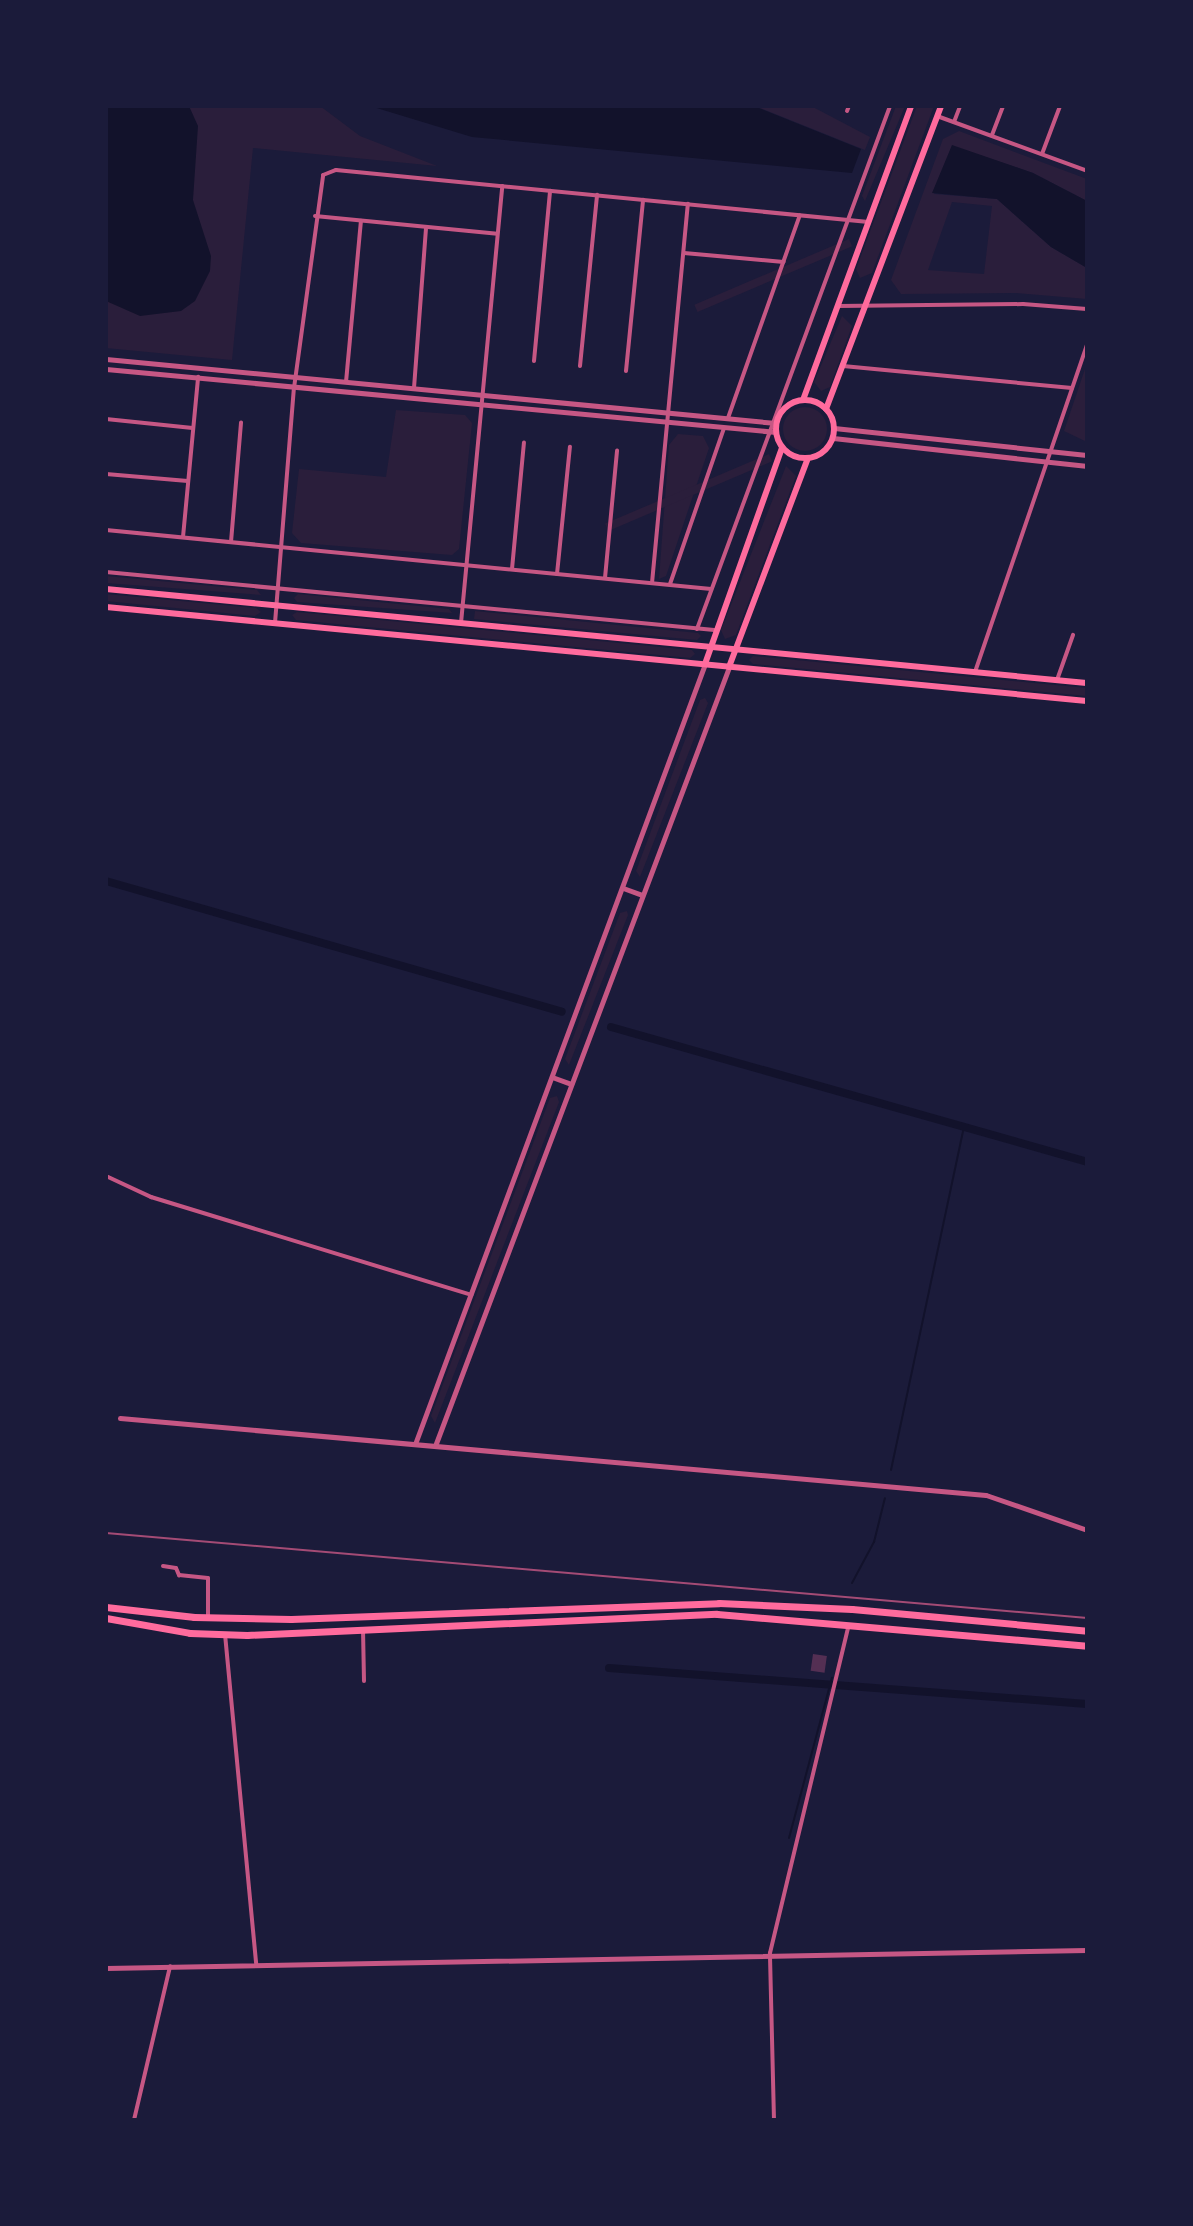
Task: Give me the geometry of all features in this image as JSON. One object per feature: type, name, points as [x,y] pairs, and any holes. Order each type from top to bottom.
[{"type":"highway","points":[[106,1607],[207,1618],[291,1619],[631,1603],[852,1609],[1087,1631]]},
{"type":"highway","points":[[849,1625],[852,1609]]},
{"type":"highway","points":[[106,1618],[225,1634],[291,1635],[363,1627],[703,1614],[1087,1646]]},
{"type":"main road","points":[[808,458],[782,448],[772,432],[774,422],[783,409],[803,400],[911,106]]},
{"type":"main road","points":[[729,667],[808,458],[825,450],[833,438],[834,428],[826,409],[941,106]]},
{"type":"main road","points":[[803,400],[826,409]]},
{"type":"main road","points":[[705,664],[714,630],[782,448]]},
{"type":"main road","points":[[106,589],[1087,683]]},
{"type":"main road","points":[[106,607],[1087,701]]},
{"type":"street","points":[[106,359],[774,422],[890,106]]},
{"type":"street","points":[[954,122],[960,106]]},
{"type":"street","points":[[992,135],[1003,106]]},
{"type":"street","points":[[1042,154],[1060,106]]},
{"type":"street","points":[[937,116],[1087,171]]},
{"type":"street","points":[[275,623],[294,388],[319,180],[336,170],[868,222]]},
{"type":"street","points":[[461,623],[502,186]]},
{"type":"street","points":[[534,361],[550,191]]},
{"type":"street","points":[[580,366],[597,195]]},
{"type":"street","points":[[626,371],[643,200]]},
{"type":"street","points":[[652,583],[688,204]]},
{"type":"street","points":[[728,418],[800,215]]},
{"type":"street","points":[[315,216],[497,234]]},
{"type":"street","points":[[346,382],[361,221]]},
{"type":"street","points":[[414,388],[426,228]]},
{"type":"street","points":[[684,253],[784,262]]},
{"type":"street","points":[[838,306],[1023,304],[1087,309]]},
{"type":"street","points":[[975,672],[1087,344]]},
{"type":"street","points":[[843,366],[1072,388]]},
{"type":"street","points":[[183,537],[199,368]]},
{"type":"street","points":[[106,369],[772,432],[697,629]]},
{"type":"street","points":[[106,419],[193,428]]},
{"type":"street","points":[[231,542],[241,422]]},
{"type":"street","points":[[670,585],[724,428]]},
{"type":"street","points":[[834,428],[1087,455]]},
{"type":"street","points":[[833,438],[1048,458],[1087,466]]},
{"type":"street","points":[[512,569],[524,443]]},
{"type":"street","points":[[557,574],[570,447]]},
{"type":"street","points":[[605,578],[617,451]]},
{"type":"street","points":[[106,474],[188,481]]},
{"type":"street","points":[[106,530],[711,589]]},
{"type":"street","points":[[106,572],[714,630]]},
{"type":"street","points":[[1057,680],[1073,635]]},
{"type":"street","points":[[415,1444],[705,664]]},
{"type":"street","points":[[435,1446],[729,667]]},
{"type":"street","points":[[623,888],[642,895]]},
{"type":"street","points":[[552,1077],[571,1084]]},
{"type":"street","points":[[106,1176],[135,1185],[146,1195],[471,1295]]},
{"type":"street","points":[[120,1418],[986,1495],[1087,1530]]},
{"type":"street","points":[[163,1566],[176,1568],[179,1575],[208,1578],[207,1618]]},
{"type":"street","points":[[774,2120],[770,1953],[849,1625]]},
{"type":"street","points":[[363,1627],[364,1681]]},
{"type":"street","points":[[225,1634],[256,1964]]},
{"type":"street","points":[[106,1968],[770,1953],[1087,1950]]},
{"type":"street","points":[[134,2120],[170,1966]]},
{"type":"shaded area","points":[[106,106],[320,106],[360,136],[437,166],[253,148],[232,360],[106,348]]},
{"type":"shaded area","points":[[106,106],[189,106],[198,126],[193,200],[211,256],[210,271],[195,301],[181,311],[140,316],[106,301]]},
{"type":"shaded area","points":[[370,106],[754,106],[861,149],[852,173],[472,137]]},
{"type":"shaded area","points":[[755,106],[811,106],[870,137],[865,150]]},
{"type":"shaded area","points":[[896,106],[905,106],[865,201],[862,196]]},
{"type":"shaded area","points":[[917,106],[934,106],[872,273],[860,278],[856,269]]},
{"type":"shaded area","points":[[959,131],[1087,179],[1087,201],[1033,173],[952,146],[934,194],[997,199],[1051,247],[1087,268],[1087,299],[1015,293],[901,294],[891,280],[943,139]],"holes":[[[952,202],[992,206],[984,274],[928,270]]]},
{"type":"shaded area","points":[[952,145],[1033,173],[1087,201],[1087,268],[1051,247],[997,199],[932,193]]},
{"type":"shaded area","points":[[849,239],[852,246],[697,312],[694,305]]},
{"type":"shaded area","points":[[842,316],[852,326],[830,387],[821,391],[814,382]]},
{"type":"shaded area","points":[[1087,363],[1087,442],[1064,431]]},
{"type":"shaded area","points":[[805,407],[821,413],[827,429],[821,445],[805,451],[789,445],[783,429],[789,413]]},
{"type":"shaded area","points":[[396,410],[465,415],[472,423],[459,549],[452,555],[301,543],[292,533],[299,469],[386,477]]},
{"type":"shaded area","points":[[678,434],[703,436],[709,448],[666,576],[659,579],[669,445]]},
{"type":"shaded area","points":[[769,454],[772,461],[608,531],[605,524]]},
{"type":"shaded area","points":[[786,466],[796,476],[736,635],[725,639],[721,630]]},
{"type":"shaded area","points":[[106,576],[257,590],[261,595],[106,583]]},
{"type":"shaded area","points":[[106,594],[256,608],[261,612],[255,616],[106,601]]},
{"type":"shaded area","points":[[298,594],[449,609],[452,613],[297,602],[294,598]]},
{"type":"shaded area","points":[[475,611],[698,633],[701,636],[697,640],[474,619]]},
{"type":"shaded area","points":[[297,612],[692,650],[695,654],[690,658],[296,620],[292,615]]},
{"type":"shaded area","points":[[753,656],[1087,688],[1087,696],[753,664],[749,660]]},
{"type":"shaded area","points":[[705,698],[708,703],[640,877],[636,871],[700,700]]},
{"type":"shaded area","points":[[627,911],[569,1065],[565,1059],[620,913]]},
{"type":"shaded area","points":[[557,1096],[559,1102],[435,1423],[431,1416],[550,1098]]},
{"type":"building","points":[[813,1654],[827,1656],[824,1673],[811,1671]]},
{"type":"waterway","points":[[106,881],[562,1012]]},
{"type":"waterway","points":[[611,1027],[1087,1162]]},
{"type":"waterway","points":[[891,1470],[964,1126]]},
{"type":"waterway","points":[[852,1583],[874,1542],[885,1498]]},
{"type":"waterway","points":[[609,1668],[1087,1704]]},
{"type":"waterway","points":[[789,1838],[832,1678]]},
{"type":"railway","points":[[106,1533],[1087,1618]]}]
